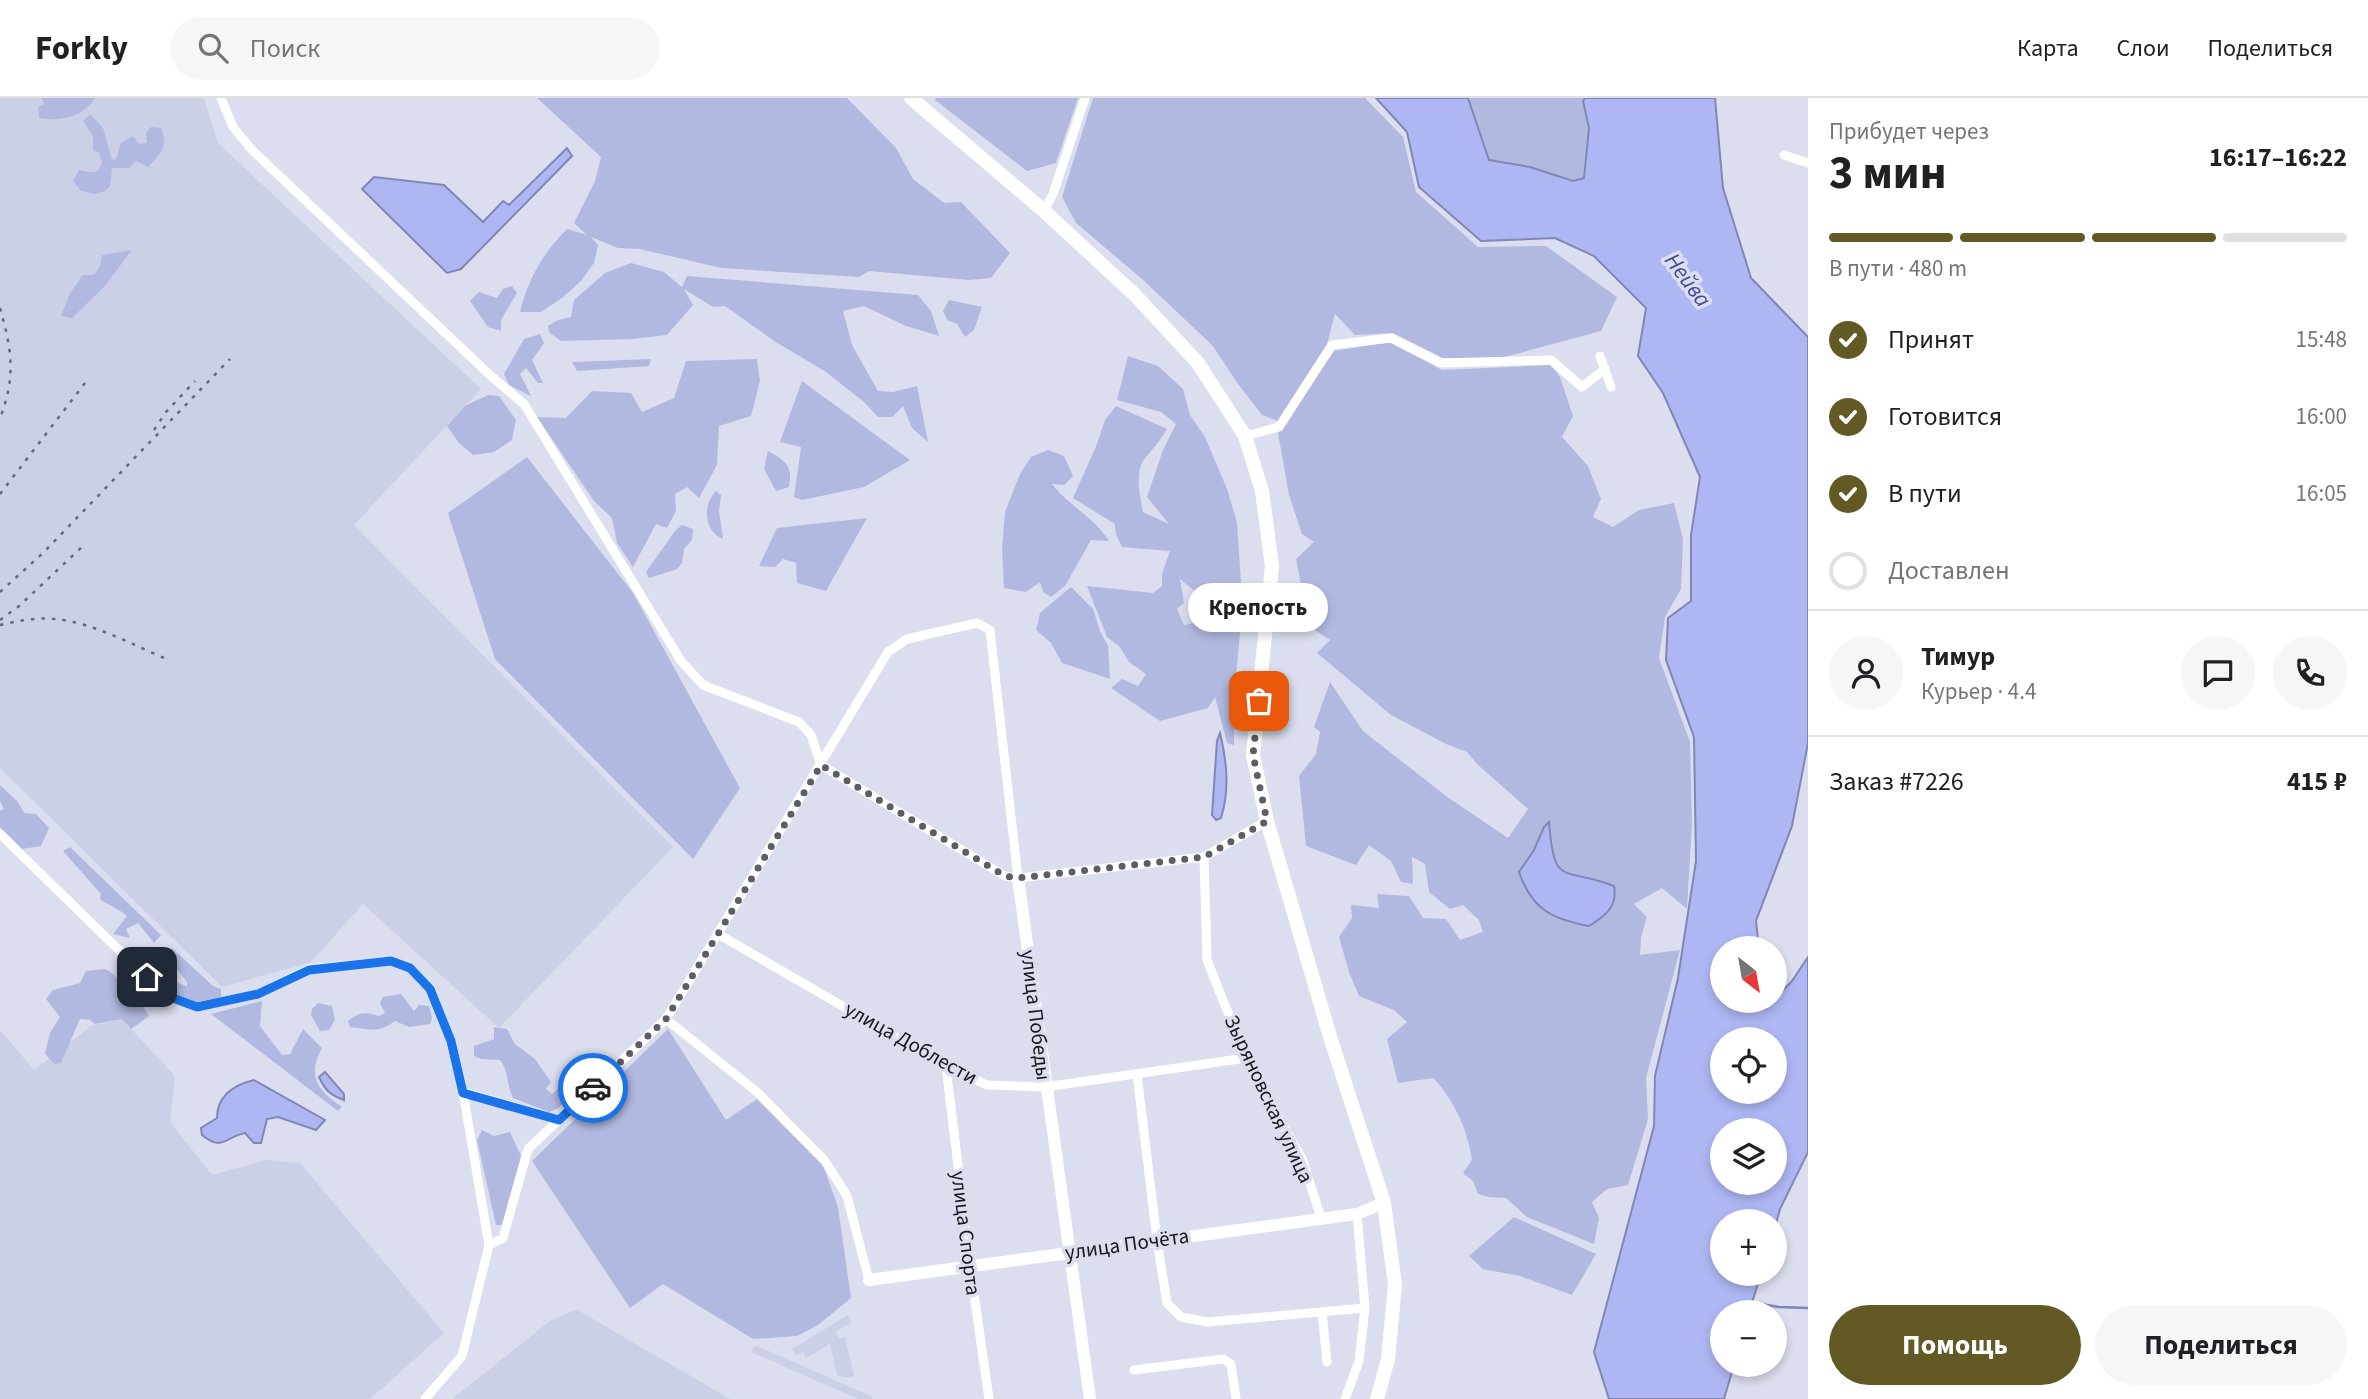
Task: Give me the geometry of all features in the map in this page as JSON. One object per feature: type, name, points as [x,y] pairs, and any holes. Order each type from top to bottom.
[{"type":"main road","points":[[911,98],[1044,211],[1135,295],[1198,363],[1245,436],[1262,491],[1272,566],[1253,755],[1267,821],[1331,1040],[1384,1203],[1395,1285],[1388,1359],[1377,1399]]},
{"type":"street","points":[[221,98],[233,127],[252,150],[492,377],[524,404],[681,661],[703,685],[799,722],[811,736],[821,765],[1005,876],[1018,878],[1204,857],[1267,821]]},
{"type":"street","points":[[1044,211],[1053,194],[1085,98]]},
{"type":"street","points":[[1784,155],[1808,163]]},
{"type":"street","points":[[1245,436],[1279,427],[1332,345],[1355,340],[1391,338],[1441,363],[1551,360],[1581,387],[1605,369]]},
{"type":"street","points":[[1601,356],[1611,387]]},
{"type":"street","name":"улица Победы","points":[[821,765],[888,652],[898,643],[977,623],[990,630],[1045,1087],[1090,1399]]},
{"type":"street","points":[[489,1245],[503,1238],[528,1149],[666,1019],[821,765]]},
{"type":"street","points":[[0,834],[165,995],[197,1007],[258,994],[309,970],[391,961],[410,968],[430,989],[451,1041],[463,1093],[489,1245],[462,1356],[425,1399]]},
{"type":"street","name":"Зыряновская улица","points":[[1204,857],[1207,960],[1246,1058],[1303,1161],[1321,1218]]},
{"type":"street","name":"улица Доблести","points":[[719,934],[946,1066],[987,1085],[1045,1087],[1246,1058]]},
{"type":"street","points":[[666,1019],[757,1092],[825,1161],[847,1196],[869,1279]]},
{"type":"street","name":"улица Спорта","points":[[946,1066],[989,1399]]},
{"type":"street","points":[[1137,1074],[1167,1303],[1181,1317],[1208,1322],[1365,1308]]},
{"type":"street","points":[[463,1093],[559,1120]]},
{"type":"street","name":"улица Почёта","points":[[869,1279],[1357,1214],[1384,1203]]},
{"type":"street","points":[[1345,1399],[1359,1361],[1365,1308],[1357,1214]]},
{"type":"street","points":[[1322,1312],[1327,1362]]},
{"type":"street","points":[[1134,1370],[1223,1359],[1231,1364],[1236,1399]]},
{"type":"shaded area","points":[[0,98],[204,98],[218,143],[481,389],[354,525],[673,847],[499,1028],[363,904],[311,962],[222,987],[0,768]]},
{"type":"shaded area","points":[[42,98],[95,98],[78,114],[55,119],[39,118],[38,107],[44,104]]},
{"type":"shaded area","points":[[537,98],[847,98],[896,148],[913,179],[944,203],[961,202],[1010,253],[991,278],[969,280],[869,271],[859,277],[721,268],[640,249],[618,248],[591,237],[598,245],[594,263],[581,281],[541,312],[520,312],[532,278],[558,238],[567,229],[587,235],[574,223],[595,181],[601,157]]},
{"type":"shaded area","points":[[1078,98],[1056,163],[1027,171],[935,100]]},
{"type":"shaded area","points":[[1093,98],[1365,98],[1403,137],[1416,192],[1478,247],[1546,246],[1617,297],[1601,331],[1501,358],[1443,358],[1393,333],[1355,335],[1335,314],[1327,344],[1278,421],[1262,415],[1213,346],[1142,279],[1076,223],[1062,197]]},
{"type":"shaded area","points":[[1468,98],[1585,98],[1583,101],[1589,128],[1584,179],[1573,181],[1530,167],[1489,160]]},
{"type":"shaded area","points":[[90,114],[103,128],[112,160],[116,159],[121,143],[133,136],[139,144],[147,143],[146,133],[151,127],[161,128],[164,140],[162,150],[148,167],[136,161],[129,168],[112,168],[110,186],[105,191],[95,194],[81,191],[73,181],[79,170],[98,171],[102,163],[99,153],[93,149],[93,136],[83,121]]},
{"type":"shaded area","points":[[132,250],[104,287],[72,318],[61,316],[70,293],[83,275],[94,275],[100,266],[102,255]]},
{"type":"shaded area","points":[[631,263],[664,272],[682,287],[687,276],[918,295],[931,311],[939,336],[906,326],[864,306],[843,311],[852,345],[878,391],[893,392],[917,386],[928,442],[912,428],[903,406],[892,417],[878,417],[864,402],[826,372],[774,341],[725,306],[713,307],[684,289],[693,305],[667,335],[561,341],[549,332],[548,326],[571,317],[574,300],[605,273]]},
{"type":"shaded area","points":[[512,286],[517,293],[501,320],[501,331],[488,327],[470,301],[479,292],[497,298],[503,289]]},
{"type":"shaded area","points":[[949,300],[982,307],[974,330],[965,337],[957,324],[947,320],[943,311]]},
{"type":"shaded area","points":[[540,334],[544,343],[532,360],[543,383],[538,383],[526,368],[520,374],[531,396],[509,385],[504,374],[524,339]]},
{"type":"shaded area","points":[[1389,342],[1442,370],[1551,365],[1560,377],[1573,416],[1562,437],[1588,466],[1601,499],[1593,517],[1613,527],[1639,510],[1674,503],[1683,539],[1681,589],[1665,617],[1659,658],[1690,742],[1692,824],[1687,909],[1662,888],[1634,904],[1647,917],[1641,937],[1640,955],[1680,950],[1646,1078],[1648,1119],[1628,1185],[1607,1189],[1592,1202],[1599,1218],[1594,1244],[1527,1217],[1506,1198],[1478,1194],[1473,1181],[1463,1173],[1472,1160],[1467,1138],[1454,1106],[1433,1078],[1398,1083],[1387,1039],[1407,1022],[1394,1010],[1359,996],[1339,937],[1352,918],[1351,905],[1379,908],[1377,894],[1409,896],[1423,918],[1446,919],[1460,940],[1483,932],[1479,920],[1463,905],[1450,909],[1429,892],[1425,864],[1412,857],[1413,884],[1401,882],[1391,861],[1369,845],[1356,865],[1306,846],[1299,776],[1316,754],[1320,732],[1314,727],[1330,682],[1363,731],[1446,796],[1508,838],[1528,809],[1467,752],[1391,715],[1317,653],[1330,640],[1312,628],[1296,559],[1314,542],[1302,534],[1289,495],[1278,433],[1334,351]],"holes":[[[1549,822],[1552,850],[1561,868],[1575,877],[1614,886],[1614,900],[1609,910],[1589,926],[1565,920],[1545,910],[1530,894],[1519,872]]]},
{"type":"shaded area","points":[[1128,356],[1158,366],[1183,389],[1190,415],[1205,437],[1227,489],[1237,522],[1241,582],[1237,610],[1240,633],[1234,745],[1227,743],[1215,697],[1208,708],[1160,721],[1111,688],[1122,679],[1138,686],[1146,674],[1129,662],[1119,646],[1107,637],[1087,586],[1153,593],[1162,586],[1162,574],[1170,551],[1122,547],[1115,524],[1073,498],[1105,420],[1116,406],[1167,429],[1143,461],[1139,479],[1143,512],[1169,524],[1147,497],[1163,450],[1176,424],[1161,412],[1117,400]],"holes":[[[1180,579],[1216,609],[1219,618],[1184,625],[1177,609],[1184,603]]]},
{"type":"shaded area","points":[[651,359],[649,366],[577,371],[572,362]]},
{"type":"shaded area","points":[[757,359],[760,381],[751,416],[719,426],[717,465],[699,498],[687,487],[675,494],[676,511],[667,528],[656,524],[633,567],[617,543],[612,518],[594,501],[537,417],[566,418],[592,391],[631,393],[642,412],[674,398],[686,361]]},
{"type":"shaded area","points":[[802,381],[910,460],[864,487],[802,500],[794,497],[801,447],[780,442]]},
{"type":"shaded area","points":[[488,395],[499,396],[516,420],[512,440],[494,452],[473,455],[459,443],[447,426],[465,406]]},
{"type":"shaded area","points":[[1048,450],[1064,456],[1073,476],[1064,485],[1052,484],[1096,525],[1109,541],[1091,540],[1065,586],[1051,597],[1043,592],[1040,582],[1026,592],[1004,588],[1002,549],[1005,512],[1020,474],[1031,457]]},
{"type":"shaded area","points":[[768,451],[787,464],[790,474],[789,487],[776,491],[764,469]]},
{"type":"shaded area","points":[[527,457],[633,593],[740,788],[693,859],[495,659],[448,513]]},
{"type":"shaded area","points":[[716,491],[721,495],[719,511],[723,539],[712,530],[707,517],[709,503]]},
{"type":"shaded area","points":[[867,518],[826,591],[797,583],[796,563],[783,559],[775,567],[759,566],[777,528]]},
{"type":"shaded area","points":[[682,525],[693,529],[692,540],[684,549],[682,563],[677,569],[649,578],[646,572]]},
{"type":"shaded area","points":[[1071,587],[1093,609],[1108,646],[1110,679],[1062,663],[1051,643],[1036,630],[1040,613]]},
{"type":"shaded area","points":[[0,785],[18,802],[24,813],[36,814],[49,828],[41,846],[22,849],[0,827],[0,811],[4,809],[0,801]]},
{"type":"shaded area","points":[[70,847],[161,935],[154,943],[138,923],[126,929],[130,938],[113,934],[127,916],[100,899],[101,894],[63,851]]},
{"type":"shaded area","points":[[166,947],[173,949],[213,986],[221,989],[221,999],[196,1002],[181,999],[134,958],[139,955],[158,959],[178,983],[187,986],[187,982],[169,959]]},
{"type":"shaded area","points":[[106,969],[130,990],[149,1016],[131,1029],[122,1019],[95,1024],[90,1020],[80,1019],[61,1063],[55,1064],[45,1054],[50,1033],[60,1017],[46,999],[53,990],[80,983],[86,971]]},
{"type":"shaded area","points":[[401,994],[414,1011],[419,1005],[429,1006],[432,1018],[430,1024],[409,1027],[395,1021],[378,1029],[350,1027],[348,1021],[360,1014],[379,1016],[385,1013],[380,1003],[383,997]]},
{"type":"shaded area","points":[[262,1001],[260,1026],[282,1055],[290,1054],[303,1029],[322,1048],[315,1067],[317,1082],[326,1095],[342,1107],[338,1111],[211,1014]]},
{"type":"shaded area","points":[[318,1003],[332,1006],[335,1020],[329,1030],[320,1031],[311,1015],[312,1009]]},
{"type":"shaded area","points":[[122,1019],[175,1076],[170,1122],[212,1175],[266,1160],[300,1163],[444,1333],[370,1399],[0,1399],[0,1030],[34,1070],[91,1026]]},
{"type":"shaded area","points":[[494,1027],[507,1029],[515,1044],[535,1059],[551,1082],[546,1089],[552,1094],[591,1061],[600,1069],[557,1109],[549,1112],[513,1098],[500,1060],[474,1056],[474,1046],[494,1039]]},
{"type":"shaded area","points":[[668,1029],[726,1120],[757,1099],[823,1165],[838,1207],[851,1298],[818,1325],[797,1336],[753,1339],[663,1284],[630,1308],[532,1161]]},
{"type":"shaded area","points":[[482,1130],[494,1136],[510,1132],[521,1156],[502,1225],[496,1225],[477,1140]]},
{"type":"shaded area","points":[[1514,1217],[1596,1254],[1572,1295],[1520,1276],[1483,1269],[1469,1256]]},
{"type":"shaded area","points":[[576,1309],[730,1399],[452,1399],[550,1321]]},
{"type":"shaded area","points":[[848,1315],[852,1322],[835,1332],[839,1338],[845,1337],[854,1376],[846,1378],[837,1375],[830,1344],[806,1358],[803,1352],[796,1356],[792,1349]]},
{"type":"shaded area","points":[[755,1345],[873,1397],[858,1399],[751,1352]]},
{"type":"water","name":"Нейва","points":[[1376,98],[1468,98],[1489,160],[1530,167],[1573,181],[1584,178],[1589,128],[1583,101],[1585,98],[1715,98],[1723,188],[1751,278],[1808,337],[1808,743],[1792,826],[1756,921],[1758,936],[1710,936],[1710,1013],[1787,1013],[1787,986],[1808,957],[1808,1152],[1787,1195],[1787,1118],[1710,1118],[1710,1195],[1787,1195],[1780,1209],[1710,1209],[1710,1286],[1757,1286],[1753,1300],[1710,1300],[1710,1377],[1730,1377],[1724,1399],[1609,1399],[1594,1352],[1654,1126],[1655,1076],[1678,978],[1696,861],[1694,737],[1666,660],[1668,618],[1691,601],[1691,535],[1700,477],[1663,393],[1638,356],[1646,308],[1594,256],[1555,238],[1481,241],[1419,187],[1407,132]]},
{"type":"water","points":[[567,148],[572,156],[461,269],[447,273],[362,189],[374,177],[444,185],[483,222],[503,201],[509,205]]},
{"type":"water","points":[[1220,733],[1226,765],[1226,786],[1221,818],[1216,820],[1212,815],[1217,741]]},
{"type":"water","points":[[1549,822],[1554,857],[1564,872],[1614,886],[1614,900],[1609,910],[1589,926],[1554,916],[1537,904],[1519,872]]},
{"type":"water","points":[[325,1072],[344,1094],[344,1100],[323,1085],[319,1077]]},
{"type":"water","points":[[254,1080],[325,1120],[316,1130],[278,1117],[267,1119],[261,1143],[254,1143],[245,1133],[220,1143],[202,1135],[201,1128],[217,1118],[223,1097],[240,1085]]},
{"type":"waterway","points":[[1787,1307],[1808,1308]]},
{"type":"railway","points":[[0,308],[10,363],[8,389],[0,418]]},
{"type":"railway","points":[[0,592],[43,553],[230,359]]},
{"type":"railway","points":[[154,430],[166,412],[195,381]]},
{"type":"railway","points":[[0,494],[85,383]]},
{"type":"railway","points":[[0,620],[18,607],[83,546]]},
{"type":"railway","points":[[0,625],[41,619],[69,621],[98,630],[169,660]]},
{"type":"way so far","points":[[593,1088],[666,1019],[821,765],[1005,876],[1018,878],[1204,857],[1267,821],[1253,755],[1259,701]]},
{"type":"place","name":"Крепость","points":[[1259,701]]},
{"type":"route","points":[[147,977],[165,995],[197,1007],[258,994],[309,970],[391,961],[410,968],[430,989],[451,1041],[463,1093],[559,1120],[593,1088]]}]
